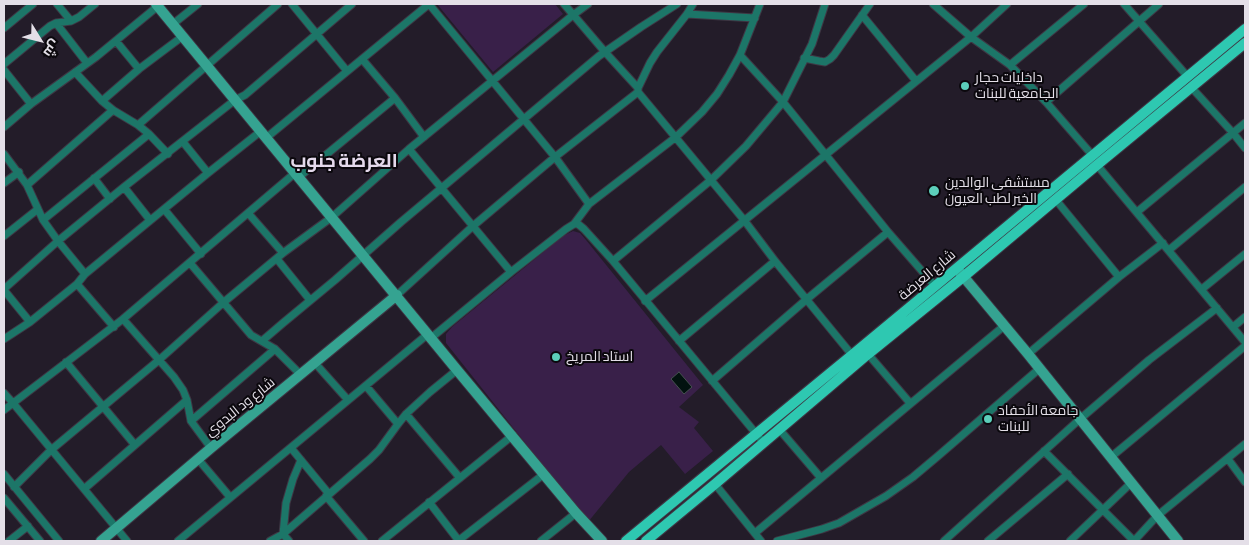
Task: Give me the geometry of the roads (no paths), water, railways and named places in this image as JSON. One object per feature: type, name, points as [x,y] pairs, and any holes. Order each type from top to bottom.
[{"type":"main road","name":"شارع العرضة","points":[[1221,56],[1245,29]]},
{"type":"main road","name":"شارع العرضة","points":[[646,541],[715,484],[759,438],[779,429],[1095,160],[1221,56],[1245,42]]},
{"type":"main road","name":"شارع العرضة","points":[[626,541],[759,438],[852,355],[935,286],[960,273],[1056,200],[1095,160]]},
{"type":"street","points":[[4,28],[33,4]]},
{"type":"street","points":[[57,4],[71,21]]},
{"type":"street","points":[[4,64],[50,26],[56,23],[71,21],[95,4]]},
{"type":"street","points":[[173,24],[198,4]]},
{"type":"street","points":[[138,125],[278,4]]},
{"type":"street","points":[[292,4],[347,71]]},
{"type":"street","points":[[30,322],[4,290],[58,241],[234,100],[245,95],[352,4]]},
{"type":"street","points":[[4,339],[30,322],[77,284],[85,274],[208,173],[263,135],[347,71],[429,4],[555,157],[589,204]]},
{"type":"street","points":[[564,4],[638,90],[852,355]]},
{"type":"street","points":[[14,487],[51,450],[159,360],[224,302],[332,217],[409,149],[588,4]]},
{"type":"street","points":[[262,341],[605,52],[677,4]]},
{"type":"street","points":[[397,295],[473,226],[638,90],[657,52],[693,4]]},
{"type":"street","points":[[178,541],[348,400],[574,224],[589,204],[676,138],[717,94],[740,55],[760,4]]},
{"type":"street","points":[[613,261],[711,180],[746,146],[783,102],[812,44],[825,4]]},
{"type":"street","points":[[804,58],[825,62],[834,56],[870,4]]},
{"type":"street","points":[[933,4],[971,37],[1010,65],[1046,102],[1245,342]]},
{"type":"street","points":[[645,301],[826,156],[971,37],[1007,4]]},
{"type":"street","points":[[1010,65],[1084,4]]},
{"type":"street","points":[[1124,4],[1245,148]]},
{"type":"street","points":[[1046,102],[1160,4]]},
{"type":"street","points":[[4,127],[30,104],[116,41],[157,5],[457,370],[576,513],[602,541]]},
{"type":"street","points":[[687,14],[755,18]]},
{"type":"street","points":[[862,15],[916,81]]},
{"type":"street","points":[[56,23],[88,63]]},
{"type":"street","points":[[102,101],[139,69],[182,36]]},
{"type":"street","points":[[116,41],[139,69]]},
{"type":"street","points":[[740,55],[783,102],[888,232],[935,286]]},
{"type":"street","points":[[362,59],[395,98],[424,137]]},
{"type":"street","points":[[4,70],[30,104]]},
{"type":"street","points":[[76,72],[102,101],[138,125],[168,154]]},
{"type":"street","points":[[4,410],[114,327],[248,214],[395,98]]},
{"type":"street","points":[[27,185],[113,110]]},
{"type":"street","points":[[1137,212],[1245,123]]},
{"type":"street","points":[[44,220],[149,134]]},
{"type":"street","points":[[183,142],[208,173]]},
{"type":"street","points":[[409,149],[511,272]]},
{"type":"street","points":[[4,154],[27,185],[38,210],[58,241],[85,274]]},
{"type":"street","points":[[4,183],[18,172]]},
{"type":"street","points":[[94,178],[110,199]]},
{"type":"street","points":[[124,187],[150,220]]},
{"type":"street","points":[[1169,250],[1245,187]]},
{"type":"street","points":[[1056,200],[1119,276]]},
{"type":"street","points":[[4,236],[38,210]]},
{"type":"street","points":[[164,210],[201,254]]},
{"type":"street","points":[[248,214],[283,254]]},
{"type":"street","points":[[574,224],[584,228],[613,261],[759,438]]},
{"type":"street","points":[[712,381],[806,299],[888,232]]},
{"type":"street","points":[[1028,354],[1119,276],[1163,243]]},
{"type":"street","points":[[1202,289],[1245,254]]},
{"type":"street","points":[[277,259],[310,300]]},
{"type":"street","points":[[679,342],[776,261]]},
{"type":"street","points":[[190,263],[251,335],[275,349],[300,374]]},
{"type":"street","points":[[960,273],[1028,354],[1178,541]]},
{"type":"street","points":[[77,284],[114,327]]},
{"type":"street","name":"شارع ود البدوي","points":[[101,541],[397,295]]},
{"type":"street","points":[[944,541],[1149,360],[1217,308]]},
{"type":"street","points":[[1233,327],[1245,317]]},
{"type":"street","points":[[123,319],[174,377],[183,390],[191,421],[211,448]]},
{"type":"street","points":[[755,533],[1004,326]]},
{"type":"street","points":[[1111,457],[1245,346]]},
{"type":"street","points":[[191,421],[275,349]]},
{"type":"street","points":[[868,354],[910,403]]},
{"type":"street","points":[[66,362],[135,445]]},
{"type":"street","points":[[315,362],[348,400]]},
{"type":"street","points":[[778,541],[839,523],[886,496],[919,472],[1039,369]]},
{"type":"street","points":[[270,541],[283,534],[379,450],[406,414],[457,370]]},
{"type":"street","points":[[366,386],[398,424]]},
{"type":"street","points":[[4,393],[127,541]]},
{"type":"street","points":[[84,489],[187,400]]},
{"type":"street","points":[[406,414],[460,478]]},
{"type":"street","points":[[779,429],[822,478]]},
{"type":"street","points":[[382,541],[513,435]]},
{"type":"street","points":[[1044,451],[1134,541],[1158,516],[1245,444]]},
{"type":"street","points":[[291,448],[364,541]]},
{"type":"street","points":[[198,459],[230,497]]},
{"type":"street","points":[[1228,459],[1245,482]]},
{"type":"street","points":[[289,541],[283,534],[286,503],[301,460]]},
{"type":"street","points":[[4,474],[59,541]]},
{"type":"street","points":[[429,502],[459,541],[544,474]]},
{"type":"street","points":[[988,541],[1068,474]]},
{"type":"street","points":[[1070,541],[1131,483]]},
{"type":"street","points":[[715,484],[761,541]]},
{"type":"street","points":[[4,498],[40,541]]},
{"type":"street","points":[[541,541],[576,513]]},
{"type":"street","points":[[9,541],[28,526]]},
{"type":"place","name":"داخليات حجار الجامعية للبنات","points":[[965,86]]},
{"type":"place","name":"مستشفى الوالدين الخير لطب العيون","points":[[934,191]]},
{"type":"place","name":"استاد المريخ","points":[[556,357]]},
{"type":"place","name":"جامعة الأحفاد للبنات","points":[[988,419]]},
{"type":"district","name":"العرضة جنوب","points":[[344,161]]}]
